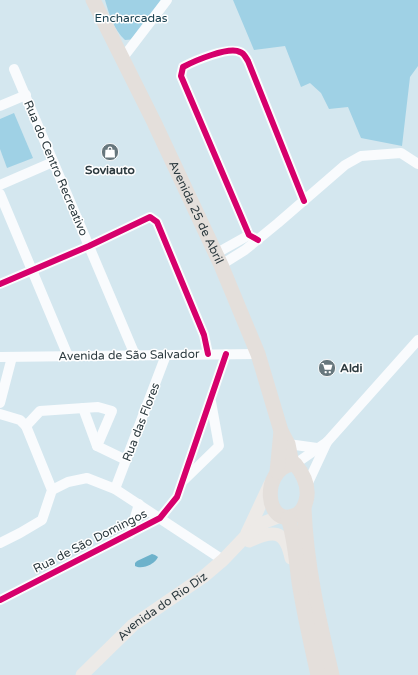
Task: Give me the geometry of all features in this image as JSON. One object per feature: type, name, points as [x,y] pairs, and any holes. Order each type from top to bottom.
[{"type":"highway","name":"Avenida 25 de Abril","points":[[96,2],[218,260],[258,354],[294,464]]},
{"type":"highway","name":"Avenida 25 de Abril","points":[[274,478],[285,438]]},
{"type":"highway","points":[[318,675],[311,646],[292,531],[284,517],[274,508],[270,498],[274,478],[287,465],[294,464],[302,472],[307,485],[308,494],[304,508],[307,544],[316,604],[332,675]]},
{"type":"highway","points":[[284,517],[298,515],[304,508]]},
{"type":"main road","name":"Avenida do Rio Diz","points":[[240,542],[274,478]]},
{"type":"main road","name":"Avenida do Rio Diz","points":[[82,675],[133,625],[203,577],[223,560],[240,542],[265,522],[284,517]]},
{"type":"main road","points":[[240,542],[265,534],[279,534],[286,542],[291,558],[297,568]]},
{"type":"street","points":[[122,59],[167,0]]},
{"type":"street","points":[[253,238],[181,76],[183,67],[193,62],[233,49],[242,52],[248,61],[304,201]]},
{"type":"street","name":"Rua do Centro Recreativo","points":[[14,69],[135,355]]},
{"type":"street","points":[[0,106],[26,95]]},
{"type":"street","points":[[218,260],[253,238],[304,201],[344,166],[361,156],[401,153],[418,164]]},
{"type":"street","points":[[0,185],[54,162]]},
{"type":"street","points":[[0,194],[68,356]]},
{"type":"street","points":[[0,284],[89,246],[150,217],[157,222],[204,335],[208,354]]},
{"type":"street","points":[[307,485],[327,442],[418,340]]},
{"type":"street","name":"Rua de São Domingos","points":[[0,600],[160,518],[177,497],[226,354]]},
{"type":"street","name":"Avenida de São Salvador","points":[[0,357],[258,354]]},
{"type":"street","name":"Rua das Flores","points":[[115,489],[166,355]]},
{"type":"street","points":[[0,402],[12,357]]},
{"type":"street","points":[[182,482],[219,446],[210,401]]},
{"type":"street","points":[[26,426],[40,411],[98,407],[112,411],[97,446]]},
{"type":"street","points":[[83,408],[97,446],[126,460]]},
{"type":"street","points":[[0,414],[20,420],[26,426],[52,490],[42,520],[0,543]]},
{"type":"street","points":[[285,438],[317,448]]},
{"type":"street","points":[[294,464],[327,442]]},
{"type":"street","points":[[52,490],[68,482],[87,478],[115,489],[223,560]]},
{"type":"street","points":[[130,534],[139,504]]},
{"type":"green space","name":"Encharcadas","points":[[105,0],[167,0],[137,39],[125,40],[115,27]]},
{"type":"green space","points":[[233,0],[418,0],[418,66],[410,77],[402,146],[361,138],[348,107],[329,109],[321,93],[310,83],[301,87],[285,46],[254,50]]},
{"type":"green space","points":[[14,113],[33,158],[7,168],[0,149],[0,119]]},
{"type":"shaded area","points":[[152,554],[158,557],[151,564],[145,567],[135,566],[137,561]]},
{"type":"cycle path","points":[[258,240],[249,235],[181,76],[183,67],[203,58],[228,51],[235,51],[244,54],[304,201]]},
{"type":"cycle path","points":[[0,284],[89,246],[150,217],[157,222],[204,335],[208,354]]},
{"type":"cycle path","points":[[0,600],[160,518],[177,497],[226,354]]},
{"type":"place","name":"Soviauto","points":[[110,152]]},
{"type":"place","name":"Aldi","points":[[327,368]]}]
